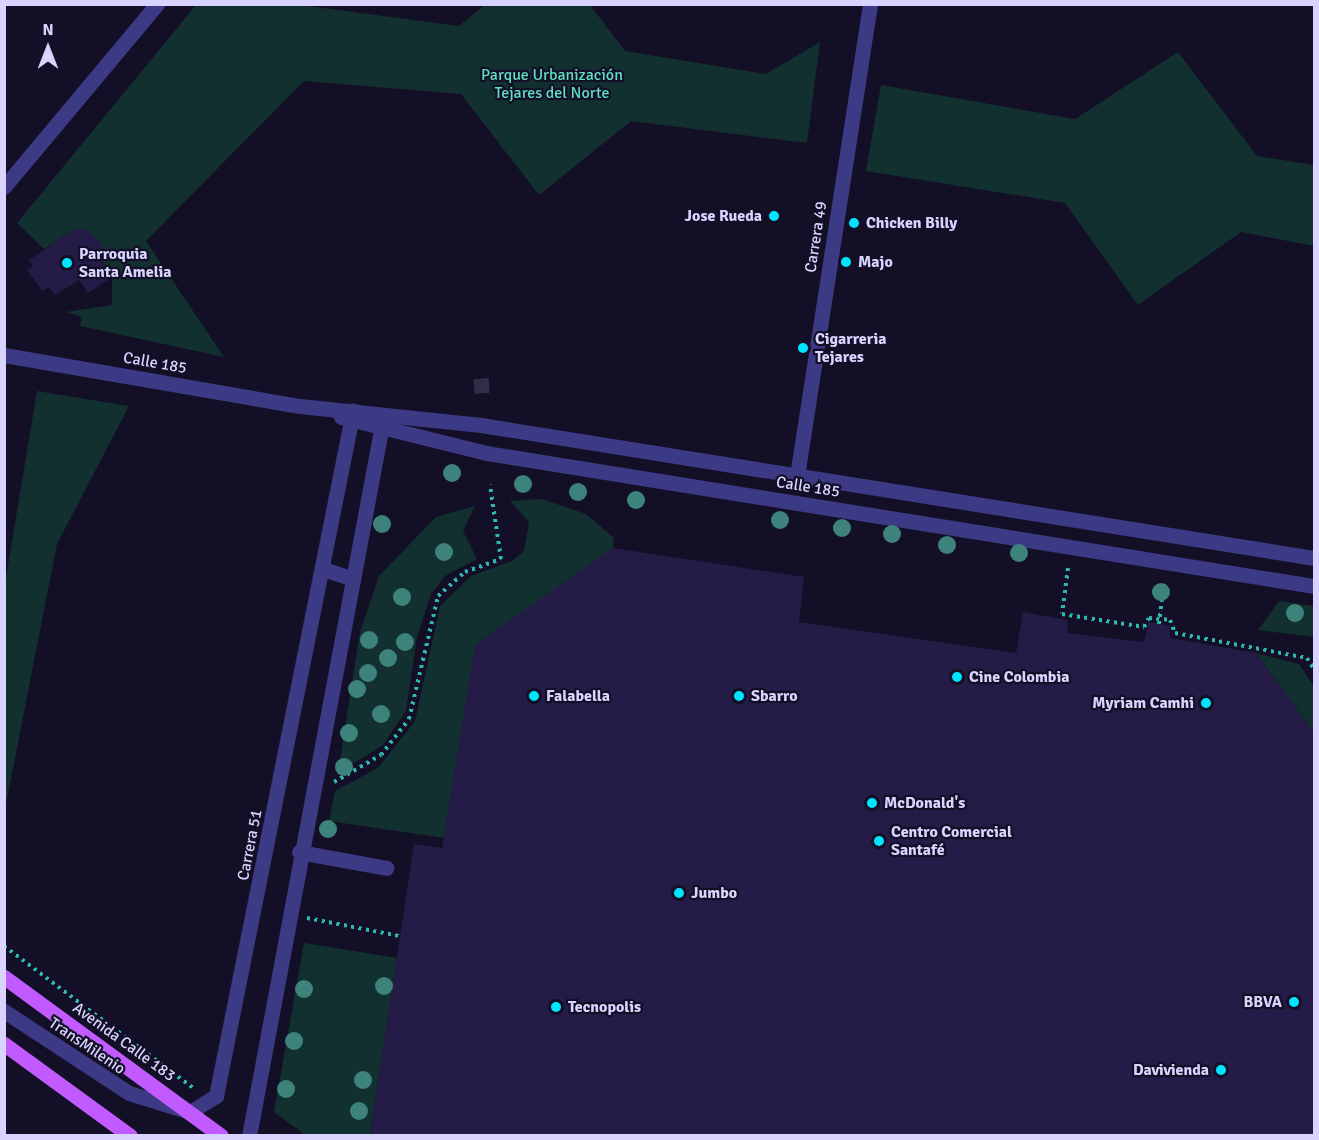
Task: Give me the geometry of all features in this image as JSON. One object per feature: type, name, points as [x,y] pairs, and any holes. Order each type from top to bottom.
[{"type":"main road","name":"Avenida Calle 183","points":[[4,977],[221,1136]]},
{"type":"main road","points":[[4,1044],[130,1136]]},
{"type":"street","points":[[4,187],[157,4]]},
{"type":"street","name":"Carrera 49","points":[[797,476],[870,4]]},
{"type":"street","name":"Calle 185","points":[[4,355],[383,422],[797,476],[1314,558]]},
{"type":"street","name":"Carrera 51","points":[[190,1112],[212,1102],[220,1087],[352,416]]},
{"type":"street","points":[[249,1136],[299,852],[383,422]]},
{"type":"street","name":"Calle 185","points":[[383,422],[486,453],[1314,586]]},
{"type":"street","points":[[323,569],[353,579]]},
{"type":"street","points":[[299,852],[387,868]]},
{"type":"street","name":"TransMilenio","points":[[4,1011],[109,1085],[190,1112]]},
{"type":"path","points":[[330,783],[358,773],[381,755],[409,719],[438,596],[465,572],[501,559],[490,485]]},
{"type":"path","points":[[1068,568],[1062,614],[1144,627],[1149,618],[1159,621],[1170,620],[1175,633],[1307,658],[1314,669]]},
{"type":"path","points":[[1159,621],[1164,581]]},
{"type":"path","points":[[306,918],[400,936]]},
{"type":"path","points":[[4,946],[192,1088]]},
{"type":"green space","name":"Parque Urbanización Tejares del Norte","points":[[196,5],[300,5],[459,26],[485,5],[590,5],[625,51],[766,74],[820,42],[807,143],[631,121],[539,195],[461,94],[304,81],[146,241],[224,357],[80,326],[82,317],[66,312],[112,305],[112,277],[100,258],[103,245],[88,231],[73,230],[44,249],[17,223]]},
{"type":"green space","points":[[1178,52],[1257,156],[1314,165],[1314,246],[1241,232],[1138,305],[1065,203],[866,171],[881,85],[1075,119]]},
{"type":"green space","points":[[37,391],[129,406],[57,544],[5,809],[5,583]]},
{"type":"green space","points":[[542,499],[586,514],[614,538],[613,548],[444,838],[329,821],[335,791],[378,768],[415,721],[440,606],[471,576],[512,561],[524,551],[529,522],[510,501]]},
{"type":"green space","points":[[475,506],[463,531],[477,559],[445,576],[431,594],[417,637],[406,711],[383,745],[338,773],[360,632],[379,576],[436,517]]},
{"type":"green space","points":[[1279,601],[1314,606],[1314,637],[1258,630]]},
{"type":"green space","points":[[1256,653],[1299,664],[1314,686],[1314,733]]},
{"type":"green space","points":[[304,943],[397,958],[370,1135],[305,1135],[274,1112]]},
{"type":"building","name":"Parroquia Santa Amelia","points":[[73,230],[88,230],[103,245],[100,258],[112,277],[88,293],[79,280],[55,295],[49,287],[42,291],[27,270],[33,266],[29,260]]},
{"type":"building","name":"Centro Comercial Santafé","points":[[613,548],[804,577],[799,622],[1016,653],[1023,612],[1068,620],[1067,633],[1144,642],[1149,622],[1170,626],[1170,638],[1256,653],[1314,733],[1314,1136],[370,1136],[414,844],[442,848],[475,645]]},
{"type":"tunnel","points":[[481,378],[482,393]]},
{"type":"place","name":"Jose Rueda","points":[[774,216]]},
{"type":"place","name":"Chicken Billy","points":[[854,223]]},
{"type":"place","name":"Majo","points":[[846,262]]},
{"type":"place","name":"Parroquia Santa Amelia","points":[[67,263]]},
{"type":"place","name":"Cigarreria Tejares","points":[[803,348]]},
{"type":"place","name":"Cine Colombia","points":[[957,677]]},
{"type":"place","name":"Falabella","points":[[534,696]]},
{"type":"place","name":"Sbarro","points":[[739,696]]},
{"type":"place","name":"Myriam Camhi","points":[[1206,703]]},
{"type":"place","name":"McDonald's","points":[[872,803]]},
{"type":"place","name":"Centro Comercial Santafé","points":[[879,841]]},
{"type":"place","name":"Jumbo","points":[[679,893]]},
{"type":"place","name":"BBVA","points":[[1294,1002]]},
{"type":"place","name":"Tecnopolis","points":[[556,1007]]},
{"type":"place","name":"Davivienda","points":[[1221,1070]]}]
